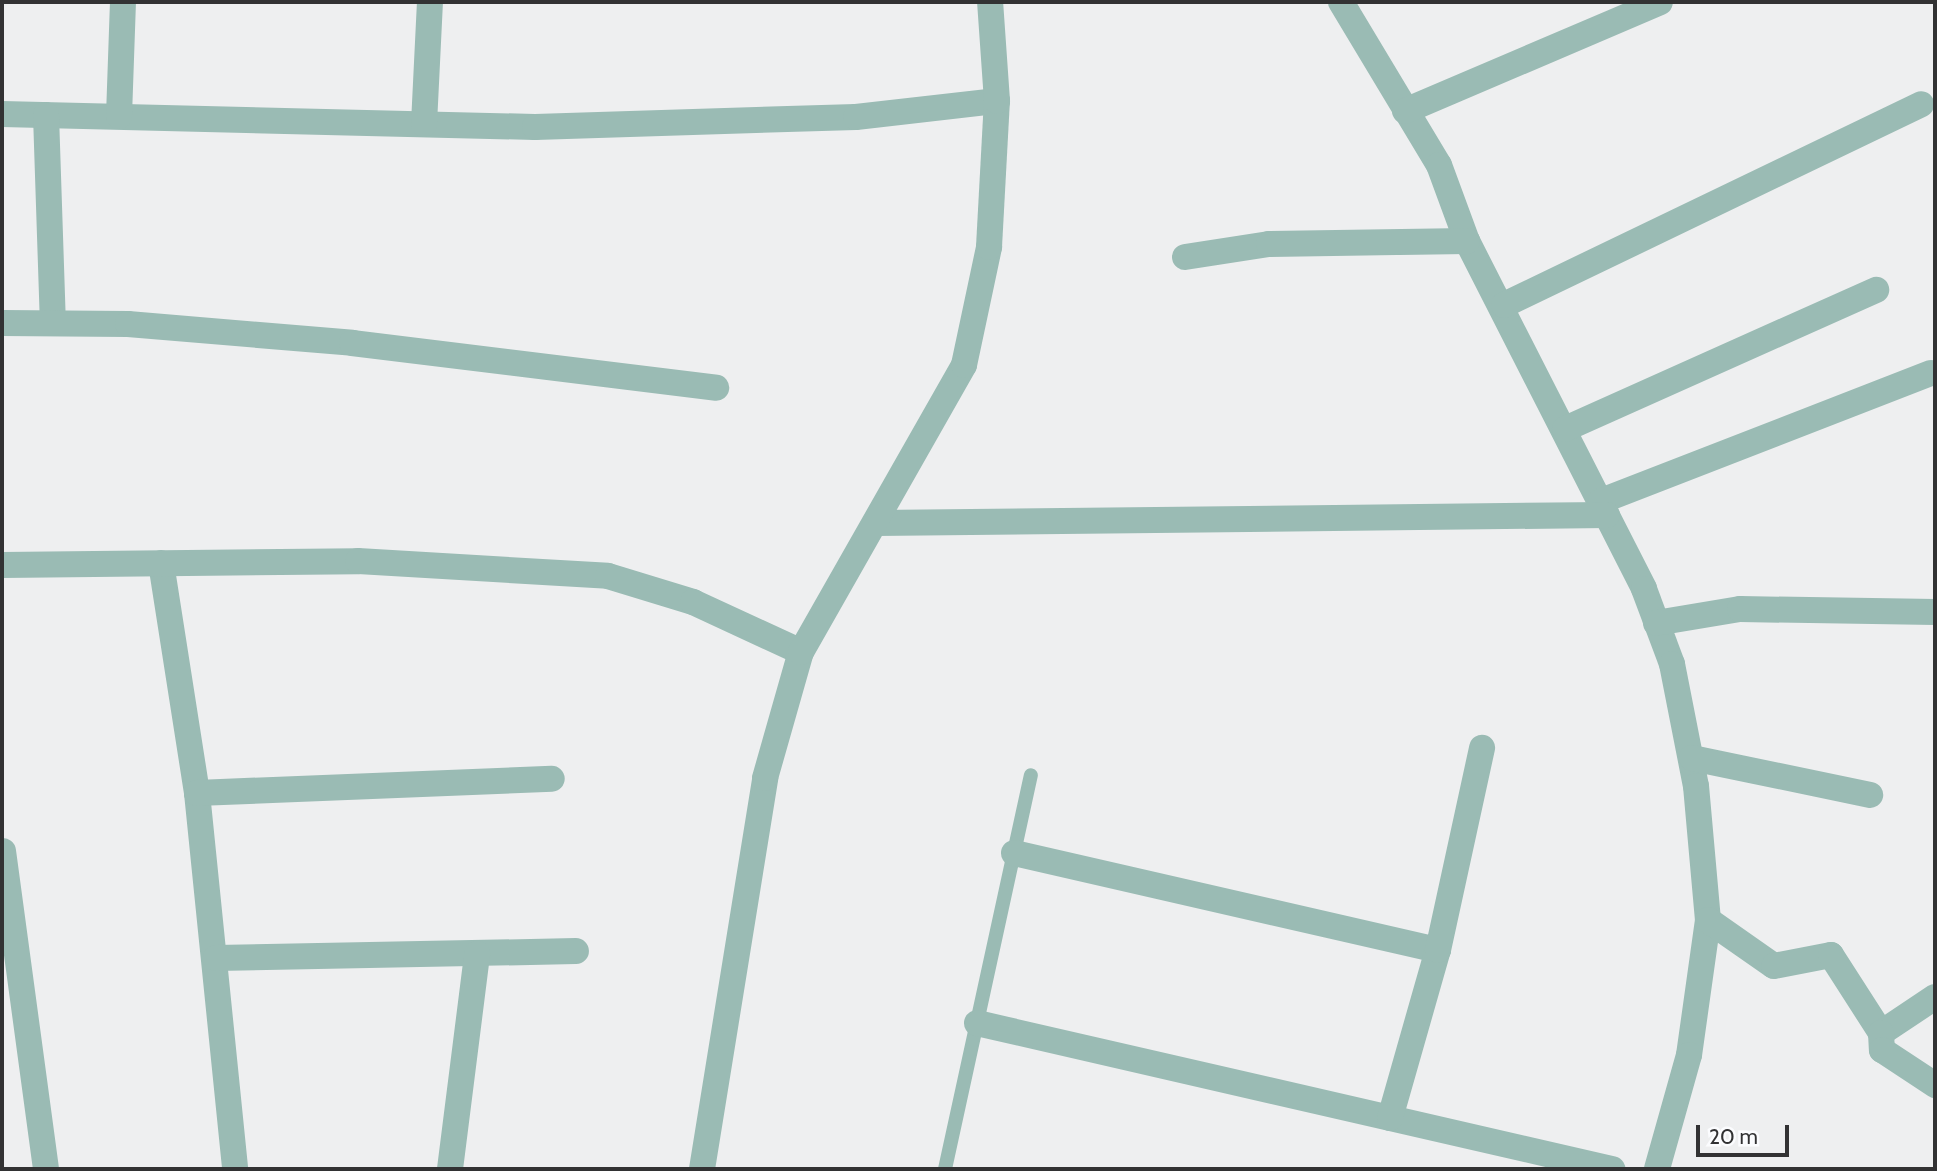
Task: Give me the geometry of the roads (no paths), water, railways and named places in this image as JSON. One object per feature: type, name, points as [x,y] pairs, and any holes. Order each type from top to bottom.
[{"type":"street","points":[[119,116],[123,2]]},
{"type":"street","points":[[424,124],[430,2]]},
{"type":"street","points":[[702,1169],[765,778],[801,653],[964,365],[989,247],[997,101],[990,2]]},
{"type":"street","points":[[1341,2],[1439,165],[1467,241],[1504,305],[1604,508],[1656,624],[1692,758],[1708,920],[1692,1042],[1657,1169]]},
{"type":"street","points":[[1405,111],[1660,2]]},
{"type":"street","points":[[2,114],[535,127],[856,117],[997,101]]},
{"type":"street","points":[[1504,305],[1921,104]]},
{"type":"street","points":[[47,115],[53,323]]},
{"type":"street","points":[[1185,257],[1269,244],[1467,241]]},
{"type":"street","points":[[1565,429],[1876,290]]},
{"type":"street","points":[[2,323],[53,323],[352,344],[716,388]]},
{"type":"street","points":[[876,523],[1604,508],[1931,373]]},
{"type":"street","points":[[2,565],[358,561],[608,576],[693,602],[801,653]]},
{"type":"street","points":[[161,563],[197,793],[216,958],[235,1169]]},
{"type":"street","points":[[1656,624],[1740,609],[1935,612]]},
{"type":"street","points":[[1390,1118],[1438,950],[1482,748]]},
{"type":"street","points":[[1692,758],[1870,795]]},
{"type":"street","points":[[197,793],[552,779]]},
{"type":"street","points":[[4,851],[10,998],[46,1169]]},
{"type":"street","points":[[1014,853],[1438,950]]},
{"type":"street","points":[[1708,920],[1774,966],[1831,955],[1881,1033],[1882,1050],[1935,1086]]},
{"type":"street","points":[[216,958],[576,951]]},
{"type":"street","points":[[450,1169],[477,954]]},
{"type":"street","points":[[1881,1033],[1935,997]]},
{"type":"street","points":[[977,1023],[1612,1169]]},
{"type":"lane","points":[[945,1169],[1031,775]]}]
